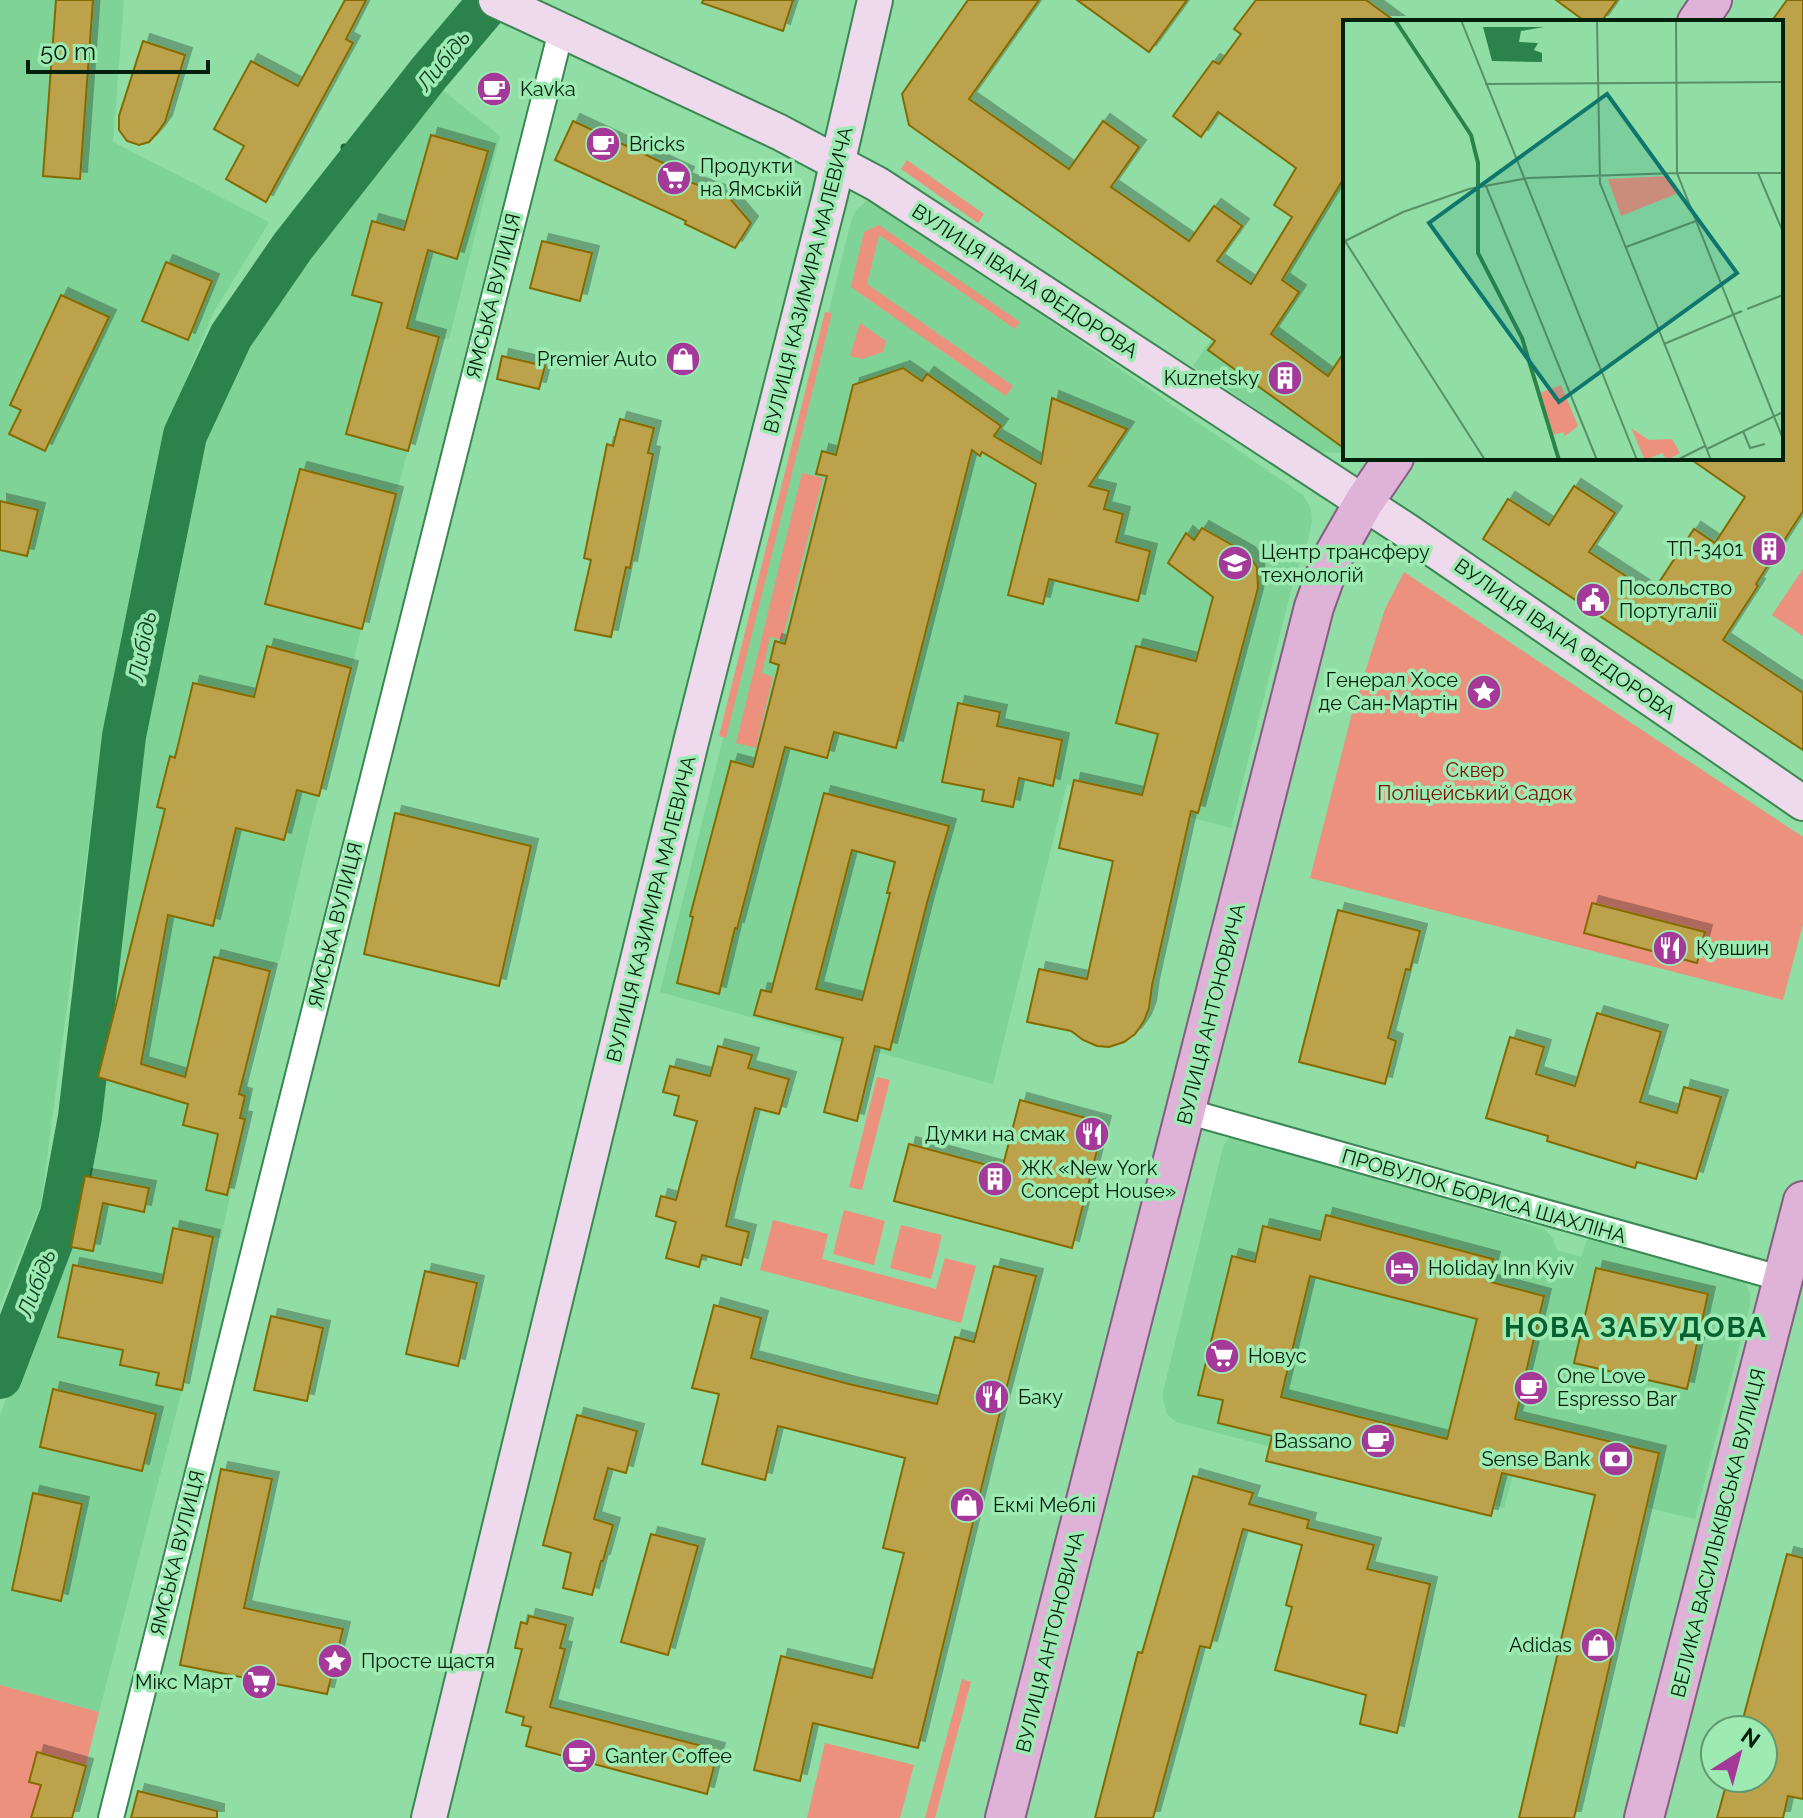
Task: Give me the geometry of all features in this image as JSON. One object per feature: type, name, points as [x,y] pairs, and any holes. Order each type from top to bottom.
[{"type":"main road","name":"ВУЛИЦЯ ІВАНА ФЕДОРОВА","points":[[496,0],[838,161],[915,208],[1364,502],[1803,803]]},
{"type":"main road","name":"ВУЛИЦЯ КАЗИМИРА МАЛЕВИЧА","points":[[429,1818],[691,742],[838,161],[875,0]]},
{"type":"main road","points":[[1698,20],[1712,0]]},
{"type":"main road","name":"ВУЛИЦЯ АНТОНОВИЧА","points":[[1005,1818],[1314,607],[1331,560],[1393,460]]},
{"type":"main road","name":"ВЕЛИКА ВАСИЛЬКІВСЬКА ВУЛИЦЯ","points":[[1644,1818],[1803,1201]]},
{"type":"street","name":"ЯМСЬКА ВУЛИЦЯ","points":[[111,1818],[547,25]]},
{"type":"street","name":"ПРОВУЛОК БОРИСА ШАХЛІНА","points":[[1186,1111],[1783,1279]]},
{"type":"shaded area","points":[[0,0],[124,0],[113,142],[269,222],[212,315],[167,427],[102,740],[41,1204],[0,1306]]},
{"type":"shaded area","points":[[1256,0],[1366,0],[1347,20],[1343,20],[1343,452],[1338,453],[1322,452],[1308,444],[1193,366],[1250,284],[1291,217],[1274,205],[1296,168],[1218,112],[1201,137],[1173,116],[1213,61],[1219,64],[1241,34],[1234,29]]},
{"type":"shaded area","points":[[440,88],[500,136],[449,339],[439,338],[396,494],[280,959],[270,971],[244,1075],[251,1096],[221,1238],[213,1237],[182,1390],[99,1712],[0,1685],[0,1416],[61,1236],[120,916],[139,737],[201,437],[242,348],[314,243]]},
{"type":"shaded area","points":[[866,201],[877,202],[886,208],[1303,495],[1311,509],[1307,544],[1295,575],[1231,828],[1067,784],[993,1084],[660,992],[852,218]]},
{"type":"shaded area","points":[[1233,1136],[1247,1136],[1544,1229],[1552,1237],[1557,1250],[1581,1257],[1586,1242],[1595,1235],[1738,1275],[1746,1283],[1750,1305],[1695,1519],[1513,1475],[1504,1508],[1176,1422],[1167,1414],[1163,1392],[1223,1147]]},
{"type":"green space","points":[[907,160],[984,214],[978,223],[901,169]]},
{"type":"green space","points":[[879,225],[1020,322],[1015,329],[879,235],[867,284],[1013,386],[1006,396],[851,287],[864,232]]},
{"type":"green space","points":[[825,312],[832,313],[726,738],[719,736]]},
{"type":"green space","points":[[860,323],[886,341],[883,352],[862,359],[850,356]]},
{"type":"green space","points":[[802,473],[823,478],[782,640],[770,637],[762,673],[773,677],[756,748],[736,743]]},
{"type":"green space","points":[[1803,569],[1803,636],[1772,615]]},
{"type":"green space","name":"Сквер Поліцейський Садок","points":[[1404,572],[1803,837],[1803,924],[1783,1000],[1310,878],[1351,717],[1385,609]]},
{"type":"green space","points":[[877,1077],[890,1080],[862,1190],[849,1187]]},
{"type":"green space","points":[[844,1210],[885,1221],[874,1265],[833,1254]]},
{"type":"green space","points":[[773,1220],[828,1234],[822,1259],[936,1289],[945,1258],[976,1266],[961,1323],[760,1270]]},
{"type":"green space","points":[[901,1225],[942,1235],[931,1279],[890,1268]]},
{"type":"green space","points":[[962,1679],[971,1682],[935,1818],[925,1818]]},
{"type":"green space","points":[[0,1685],[99,1712],[73,1818],[0,1818]]},
{"type":"green space","points":[[825,1743],[914,1765],[900,1818],[807,1818]]},
{"type":"building","points":[[56,0],[93,0],[80,179],[43,176]]},
{"type":"building","points":[[345,0],[366,0],[346,39],[353,43],[266,202],[226,179],[244,146],[214,129],[251,61],[298,86]]},
{"type":"building","points":[[703,0],[793,0],[783,31],[702,3]]},
{"type":"building","points":[[968,0],[1039,0],[969,99],[1069,169],[1103,121],[1139,147],[1111,187],[1189,241],[1214,206],[1242,226],[1217,261],[1251,284],[1292,217],[1274,205],[1296,168],[1218,112],[1201,137],[1173,116],[1213,61],[1219,64],[1241,34],[1234,29],[1256,0],[1366,0],[1393,20],[1343,20],[1343,179],[1282,280],[1299,292],[1271,334],[1328,376],[1343,354],[1343,448],[1208,350],[1215,341],[909,125],[902,94]]},
{"type":"building","points":[[1077,0],[1187,0],[1149,52]]},
{"type":"building","points":[[1556,0],[1617,0],[1602,20],[1583,20]]},
{"type":"building","points":[[1787,0],[1803,0],[1803,511],[1723,640],[1803,693],[1803,750],[1483,539],[1508,499],[1549,525],[1574,486],[1615,513],[1589,552],[1652,593],[1694,529],[1715,543],[1745,497],[1692,460],[1783,460],[1783,20],[1772,20]]},
{"type":"building","points":[[143,41],[185,55],[165,122],[149,142],[139,145],[127,141],[119,130],[119,116]]},
{"type":"building","points":[[573,121],[687,174],[684,180],[727,195],[751,223],[735,248],[685,224],[686,221],[555,160]]},
{"type":"building","points":[[431,135],[488,151],[457,259],[428,250],[407,328],[439,337],[408,451],[346,434],[382,303],[352,295],[372,221],[404,230]]},
{"type":"building","points":[[542,241],[592,253],[580,301],[530,288]]},
{"type":"building","points":[[166,262],[212,281],[188,340],[142,321]]},
{"type":"building","points":[[61,295],[109,317],[45,451],[9,434],[21,410],[10,405]]},
{"type":"building","points":[[502,356],[545,366],[539,389],[497,379]]},
{"type":"building","points":[[903,368],[922,381],[927,374],[1001,426],[994,436],[1041,464],[1052,398],[1127,429],[1089,486],[1109,491],[1104,509],[1123,514],[1116,542],[1150,551],[1138,601],[1049,579],[1043,604],[1008,595],[1036,484],[982,452],[980,456],[972,450],[896,748],[834,732],[827,758],[785,747],[719,994],[677,983],[693,917],[690,916],[731,761],[753,767],[779,665],[770,662],[775,641],[785,644],[827,476],[816,474],[822,451],[836,455],[853,385]]},
{"type":"building","points":[[620,419],[654,428],[648,453],[653,454],[630,568],[626,567],[611,637],[575,630],[591,560],[584,558],[607,444],[613,446]]},
{"type":"building","points":[[300,469],[396,494],[362,629],[265,604]]},
{"type":"building","points":[[0,501],[38,510],[27,556],[0,550]]},
{"type":"building","points":[[1202,528],[1248,554],[1257,567],[1258,588],[1198,813],[1191,811],[1149,1008],[1135,1034],[1109,1047],[1097,1046],[1071,1031],[1027,1022],[1039,969],[1087,979],[1113,861],[1059,848],[1074,780],[1142,795],[1158,734],[1116,723],[1136,646],[1196,661],[1213,597],[1168,563],[1186,533],[1194,540]]},
{"type":"building","points":[[267,646],[351,668],[319,796],[297,790],[284,840],[236,828],[213,926],[168,915],[141,1064],[185,1077],[214,957],[270,971],[239,1094],[245,1096],[240,1118],[245,1119],[227,1195],[206,1190],[218,1134],[183,1125],[188,1104],[98,1077],[165,809],[157,807],[170,756],[175,758],[193,683],[254,697]]},
{"type":"building","points":[[958,703],[1000,712],[997,726],[1062,740],[1053,786],[1019,778],[1013,807],[982,801],[984,790],[942,782]]},
{"type":"building","points":[[824,793],[949,826],[890,1050],[875,1046],[857,1121],[824,1112],[843,1038],[754,1015],[761,990],[771,992]],"holes":[[[852,850],[895,862],[862,1000],[816,989]]]},
{"type":"building","points":[[395,813],[531,846],[499,986],[364,954]]},
{"type":"building","name":"Кувшин","points":[[1592,903],[1705,932],[1697,963],[1584,933]]},
{"type":"building","points":[[1338,910],[1420,931],[1410,970],[1406,969],[1388,1038],[1396,1041],[1385,1084],[1299,1062]]},
{"type":"building","points":[[1597,1013],[1661,1032],[1640,1102],[1677,1113],[1684,1087],[1721,1097],[1696,1179],[1637,1162],[1635,1168],[1547,1141],[1548,1136],[1486,1118],[1510,1037],[1544,1047],[1536,1074],[1575,1086]]},
{"type":"building","points":[[718,1046],[752,1055],[748,1068],[789,1079],[779,1114],[755,1108],[726,1226],[749,1232],[741,1265],[702,1255],[699,1267],[666,1258],[676,1222],[656,1216],[661,1196],[676,1200],[697,1121],[674,1115],[679,1096],[663,1092],[670,1066],[710,1076]]},
{"type":"building","name":"ЖК «New York Concept House»","points":[[1020,1100],[1104,1123],[1072,1248],[894,1201],[909,1144],[1002,1169]]},
{"type":"building","points":[[85,1176],[149,1188],[144,1212],[103,1203],[93,1251],[71,1247]]},
{"type":"building","points":[[1326,1215],[1493,1259],[1487,1281],[1544,1296],[1515,1419],[1659,1453],[1574,1818],[1519,1818],[1595,1495],[1502,1473],[1491,1516],[1266,1461],[1272,1436],[1218,1423],[1223,1400],[1198,1395],[1232,1256],[1255,1262],[1263,1226],[1320,1240]],"holes":[[[1310,1276],[1477,1319],[1447,1439],[1281,1397]]]},
{"type":"building","points":[[173,1228],[213,1237],[182,1390],[156,1385],[159,1373],[120,1365],[123,1350],[58,1337],[73,1265],[162,1283]]},
{"type":"building","points":[[994,1266],[1036,1276],[918,1748],[813,1723],[800,1781],[754,1770],[781,1656],[872,1678],[904,1553],[883,1548],[905,1458],[778,1426],[765,1480],[702,1464],[719,1394],[692,1388],[714,1305],[761,1318],[751,1358],[937,1404],[955,1337],[974,1342]]},
{"type":"building","points":[[1596,1268],[1708,1294],[1687,1389],[1574,1363]]},
{"type":"building","points":[[425,1271],[477,1283],[458,1366],[406,1354]]},
{"type":"building","points":[[271,1316],[323,1328],[307,1401],[254,1390]]},
{"type":"building","points":[[53,1389],[156,1414],[142,1471],[40,1447]]},
{"type":"building","points":[[577,1415],[637,1431],[626,1473],[608,1468],[594,1519],[613,1525],[592,1595],[563,1588],[571,1553],[543,1545]]},
{"type":"building","points":[[221,1469],[272,1479],[244,1608],[343,1629],[327,1694],[180,1665]]},
{"type":"building","points":[[1193,1476],[1253,1493],[1249,1504],[1309,1520],[1307,1528],[1374,1545],[1367,1569],[1430,1584],[1397,1733],[1360,1724],[1366,1695],[1275,1670],[1292,1607],[1286,1605],[1302,1545],[1243,1529],[1210,1648],[1200,1646],[1153,1818],[1095,1818],[1138,1652],[1142,1653]]},
{"type":"building","points":[[33,1493],[82,1504],[61,1601],[12,1590]]},
{"type":"building","points":[[651,1534],[698,1546],[668,1655],[621,1642]]},
{"type":"building","points":[[1787,1554],[1803,1558],[1803,1799],[1788,1796],[1783,1818],[1717,1818],[1724,1794],[1779,1794],[1779,1714],[1744,1714]]},
{"type":"building","points":[[529,1616],[566,1625],[560,1648],[565,1649],[550,1707],[718,1750],[707,1794],[526,1746],[531,1727],[522,1725],[524,1717],[506,1712],[522,1649],[515,1648],[521,1622],[527,1624]]},
{"type":"building","points":[[37,1752],[86,1766],[72,1818],[31,1818],[41,1785],[29,1782]]},
{"type":"building","points":[[138,1791],[217,1811],[217,1818],[131,1818]]},
{"type":"waterway","name":"Либідь","points":[[0,1377],[62,1214],[80,1117],[124,736],[185,435],[231,336],[293,246],[429,73],[491,0]]},
{"type":"waterway","points":[[344,147],[366,153]]},
{"type":"place","name":"Kavka","points":[[494,89]]},
{"type":"place","name":"Bricks","points":[[603,144]]},
{"type":"place","name":"Продукти на Ямській","points":[[674,178]]},
{"type":"place","name":"Premier Auto","points":[[683,359]]},
{"type":"place","name":"Kuznetsky","points":[[1285,378]]},
{"type":"place","name":"ТП-3401","points":[[1769,549]]},
{"type":"place","name":"Центр трансферу технологій","points":[[1235,563]]},
{"type":"place","name":"Посольство Португалії","points":[[1593,600]]},
{"type":"place","name":"Генерал Хосе де Сан-Мартін","points":[[1484,692]]},
{"type":"place","name":"Кувшин","points":[[1670,948]]},
{"type":"place","name":"Думки на смак","points":[[1092,1134]]},
{"type":"place","name":"ЖК «New York Concept House»","points":[[995,1179]]},
{"type":"place","name":"Holiday Inn Kyiv","points":[[1402,1268]]},
{"type":"place","name":"Новус","points":[[1222,1356]]},
{"type":"place","name":"One Love Espresso Bar","points":[[1531,1388]]},
{"type":"place","name":"Баку","points":[[992,1397]]},
{"type":"place","name":"Bassano","points":[[1378,1441]]},
{"type":"place","name":"Sense Bank","points":[[1616,1459]]},
{"type":"place","name":"Екмі Меблі","points":[[967,1505]]},
{"type":"place","name":"Adidas","points":[[1598,1645]]},
{"type":"place","name":"Просте щастя","points":[[335,1661]]},
{"type":"place","name":"Мікс Март","points":[[259,1682]]},
{"type":"place","name":"Ganter Coffee","points":[[579,1756]]},
{"type":"district","name":"НОВА ЗАБУДОВА","points":[[1636,1327]]}]
